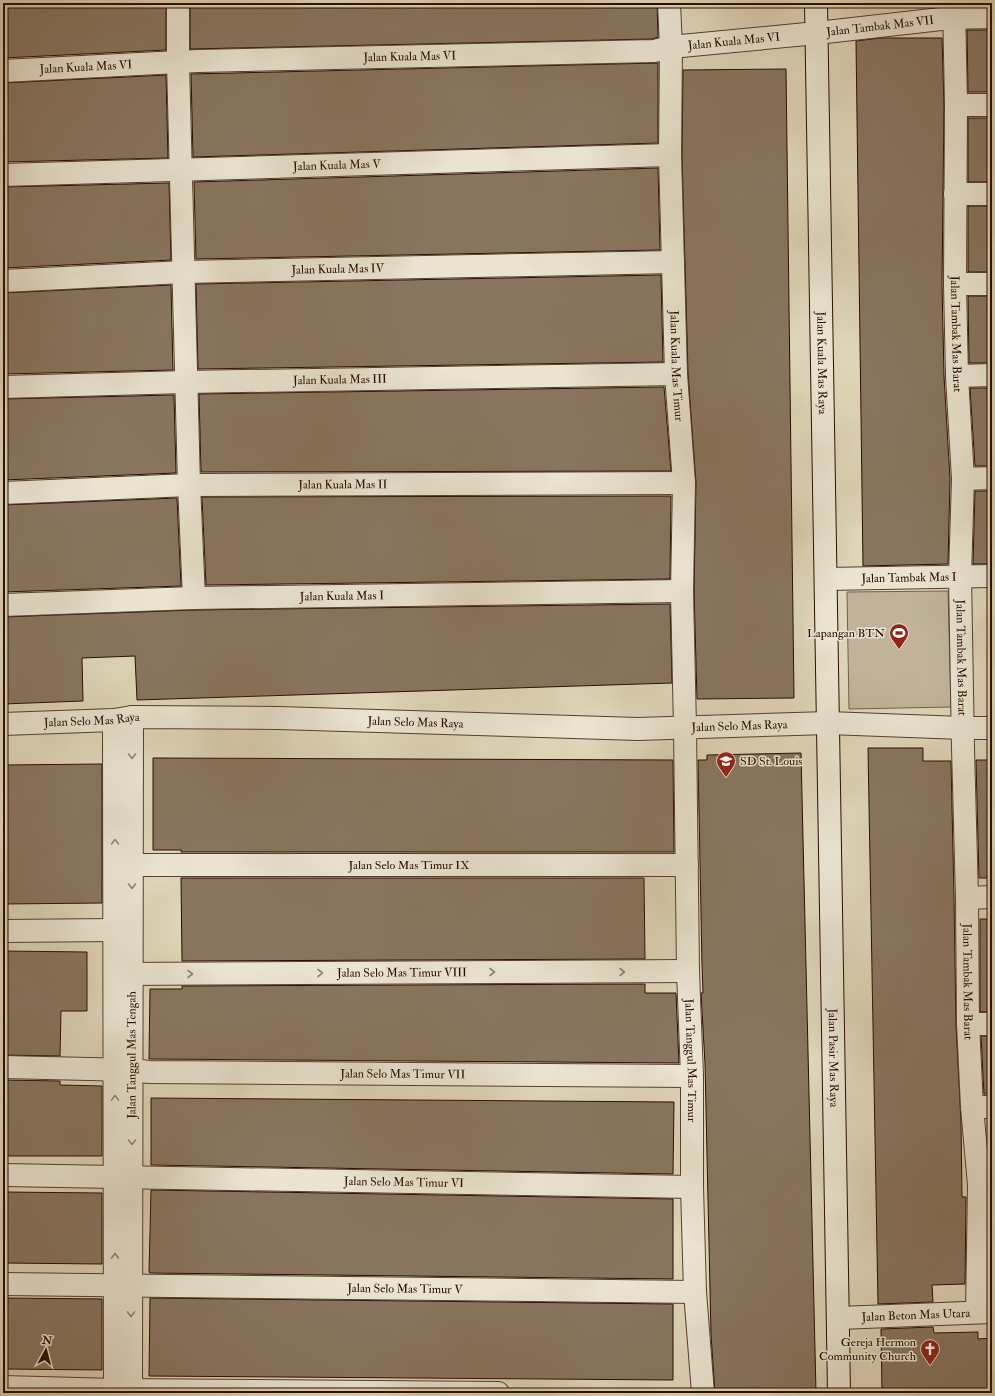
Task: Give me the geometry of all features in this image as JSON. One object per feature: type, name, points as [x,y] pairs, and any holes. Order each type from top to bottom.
[{"type":"street","points":[[178,3],[178,63],[186,382],[194,598]]},
{"type":"street","name":"Jalan Kuala Mas Timur","points":[[669,3],[671,47],[670,156],[676,374],[684,483],[682,591],[685,728]]},
{"type":"street","name":"Jalan Kuala Mas Raya","points":[[816,3],[828,723]]},
{"type":"street","name":"Jalan Tambak Mas VII","points":[[816,34],[954,10],[992,17]]},
{"type":"street","name":"Jalan Tambak Mas Barat","points":[[954,10],[956,105],[954,194],[955,284],[957,376],[963,479],[960,576],[967,898],[968,1024],[982,1107],[985,1185],[984,1312]]},
{"type":"street","name":"Jalan Kuala Mas VI","points":[[3,71],[198,61],[654,51],[671,47],[816,34]]},
{"type":"street","points":[[956,105],[992,105]]},
{"type":"street","name":"Jalan Kuala Mas V","points":[[3,175],[670,156]]},
{"type":"street","points":[[954,194],[992,194]]},
{"type":"street","name":"Jalan Kuala Mas IV","points":[[3,281],[184,272],[673,262]]},
{"type":"street","points":[[955,284],[992,284]]},
{"type":"street","name":"Jalan Kuala Mas III","points":[[3,387],[186,382],[676,374]]},
{"type":"street","points":[[957,376],[992,375]]},
{"type":"street","points":[[963,479],[992,478]]},
{"type":"street","name":"Jalan Kuala Mas II","points":[[3,493],[189,485],[684,483]]},
{"type":"street","name":"Jalan Tambak Mas I","points":[[826,579],[992,576]]},
{"type":"street","name":"Jalan Kuala Mas I","points":[[3,605],[194,598],[682,591]]},
{"type":"street","name":"Jalan Selo Mas Raya","points":[[3,724],[123,718],[278,718],[638,728],[685,728],[828,723],[992,728]]},
{"type":"street","name":"Jalan Tanggul Mas Tengah","points":[[123,718],[132,865],[123,974],[123,1391]]},
{"type":"street","name":"Jalan Tanggul Mas Tengah","points":[[123,718],[115,930],[123,974]]},
{"type":"street","name":"Jalan Pasir Mas Raya","points":[[828,723],[840,1393]]},
{"type":"street","name":"Jalan Tanggul Mas Timur","points":[[685,728],[688,972],[692,1076],[692,1186],[695,1292],[703,1393]]},
{"type":"street","name":"Jalan Selo Mas Timur IX","points":[[132,865],[687,865]]},
{"type":"street","points":[[967,898],[992,897]]},
{"type":"street","points":[[3,931],[115,930]]},
{"type":"street","name":"Jalan Selo Mas Timur VIII","points":[[123,974],[688,972]]},
{"type":"street","points":[[968,1024],[992,1024]]},
{"type":"street","name":"Jalan Selo Mas Timur VII","points":[[3,1068],[123,1070],[149,1072],[692,1076]]},
{"type":"street","name":"Jalan Selo Mas Timur VI","points":[[3,1175],[692,1186]]},
{"type":"street","name":"Jalan Selo Mas Timur V","points":[[3,1284],[695,1292]]},
{"type":"street","name":"Jalan Beton Mas Utara","points":[[839,1318],[984,1312]]},
{"type":"street","points":[[3,1387],[123,1391],[498,1393]]},
{"type":"shaded area","name":"Lapangan BTN","points":[[948,591],[951,707],[849,709],[847,592]]},
{"type":"building","points":[[3,3],[166,3],[166,50],[3,58]]},
{"type":"building","points":[[190,3],[657,3],[658,37],[652,39],[190,49]]},
{"type":"building","points":[[967,30],[992,30],[992,92],[968,92]]},
{"type":"building","points":[[880,38],[942,38],[944,105],[942,284],[944,376],[950,479],[948,564],[863,566],[856,41]]},
{"type":"building","points":[[658,63],[658,143],[193,157],[191,74]]},
{"type":"building","points":[[786,69],[794,698],[697,699],[694,591],[696,483],[688,373],[682,155],[683,70]]},
{"type":"building","points":[[166,75],[168,158],[3,162],[3,83]]},
{"type":"building","points":[[968,118],[992,118],[992,182],[968,182]]},
{"type":"building","points":[[658,168],[660,250],[196,259],[194,182]]},
{"type":"building","points":[[169,183],[171,260],[3,268],[3,187]]},
{"type":"building","points":[[968,206],[992,206],[992,272],[968,272]]},
{"type":"building","points":[[661,275],[663,362],[198,369],[196,284]]},
{"type":"building","points":[[171,285],[173,370],[3,374],[3,293]]},
{"type":"building","points":[[968,296],[992,296],[992,363],[969,363]]},
{"type":"building","points":[[664,387],[671,471],[201,472],[199,394]]},
{"type":"building","points":[[970,388],[992,388],[992,466],[975,466]]},
{"type":"building","points":[[174,395],[176,473],[3,480],[3,399]]},
{"type":"building","points":[[975,491],[992,491],[992,564],[973,564]]},
{"type":"building","points":[[671,496],[670,579],[206,585],[202,497]]},
{"type":"building","points":[[177,498],[181,586],[3,592],[3,505]]},
{"type":"building","points":[[670,604],[672,683],[137,700],[135,656],[82,658],[83,701],[3,704],[3,617],[194,610]]},
{"type":"building","points":[[868,748],[923,748],[923,761],[951,761],[956,1025],[961,1122],[962,1197],[966,1197],[965,1284],[932,1285],[933,1302],[878,1304]]},
{"type":"building","points":[[801,753],[816,1393],[715,1393],[711,1335],[705,1064],[701,993],[703,993],[698,760],[707,760],[707,755]]},
{"type":"building","points":[[153,758],[673,760],[674,852],[181,852],[181,850],[153,850]]},
{"type":"building","points":[[976,760],[992,760],[992,878],[979,878]]},
{"type":"building","points":[[102,764],[102,903],[3,904],[3,765]]},
{"type":"building","points":[[181,878],[644,878],[645,959],[182,961]]},
{"type":"building","points":[[980,919],[992,919],[992,1012],[980,1012]]},
{"type":"building","points":[[3,951],[87,952],[87,1011],[61,1011],[60,1056],[3,1055]]},
{"type":"building","points":[[645,984],[645,993],[676,993],[679,1063],[149,1059],[150,989],[182,989],[182,986]]},
{"type":"building","points":[[981,1036],[992,1036],[992,1094],[984,1094]]},
{"type":"building","points":[[3,1080],[60,1081],[60,1085],[102,1086],[102,1156],[3,1156]]},
{"type":"building","points":[[151,1098],[674,1102],[673,1174],[151,1165]]},
{"type":"building","points":[[151,1190],[673,1199],[673,1279],[150,1273]]},
{"type":"building","points":[[3,1192],[102,1193],[102,1264],[3,1263]]},
{"type":"building","points":[[991,1197],[992,1284],[990,1284]]},
{"type":"building","points":[[3,1298],[102,1299],[102,1370],[3,1369]]},
{"type":"building","points":[[150,1298],[673,1304],[673,1380],[149,1376]]},
{"type":"building","name":"Gereja Hermon Community Church","points":[[933,1327],[934,1333],[978,1332],[978,1339],[992,1338],[992,1393],[882,1393],[881,1329]]},
{"type":"place","name":"Lapangan BTN","points":[[899,650]]},
{"type":"place","name":"SD St. Louis","points":[[726,778]]},
{"type":"place","name":"Gereja Hermon Community Church","points":[[930,1366]]}]
